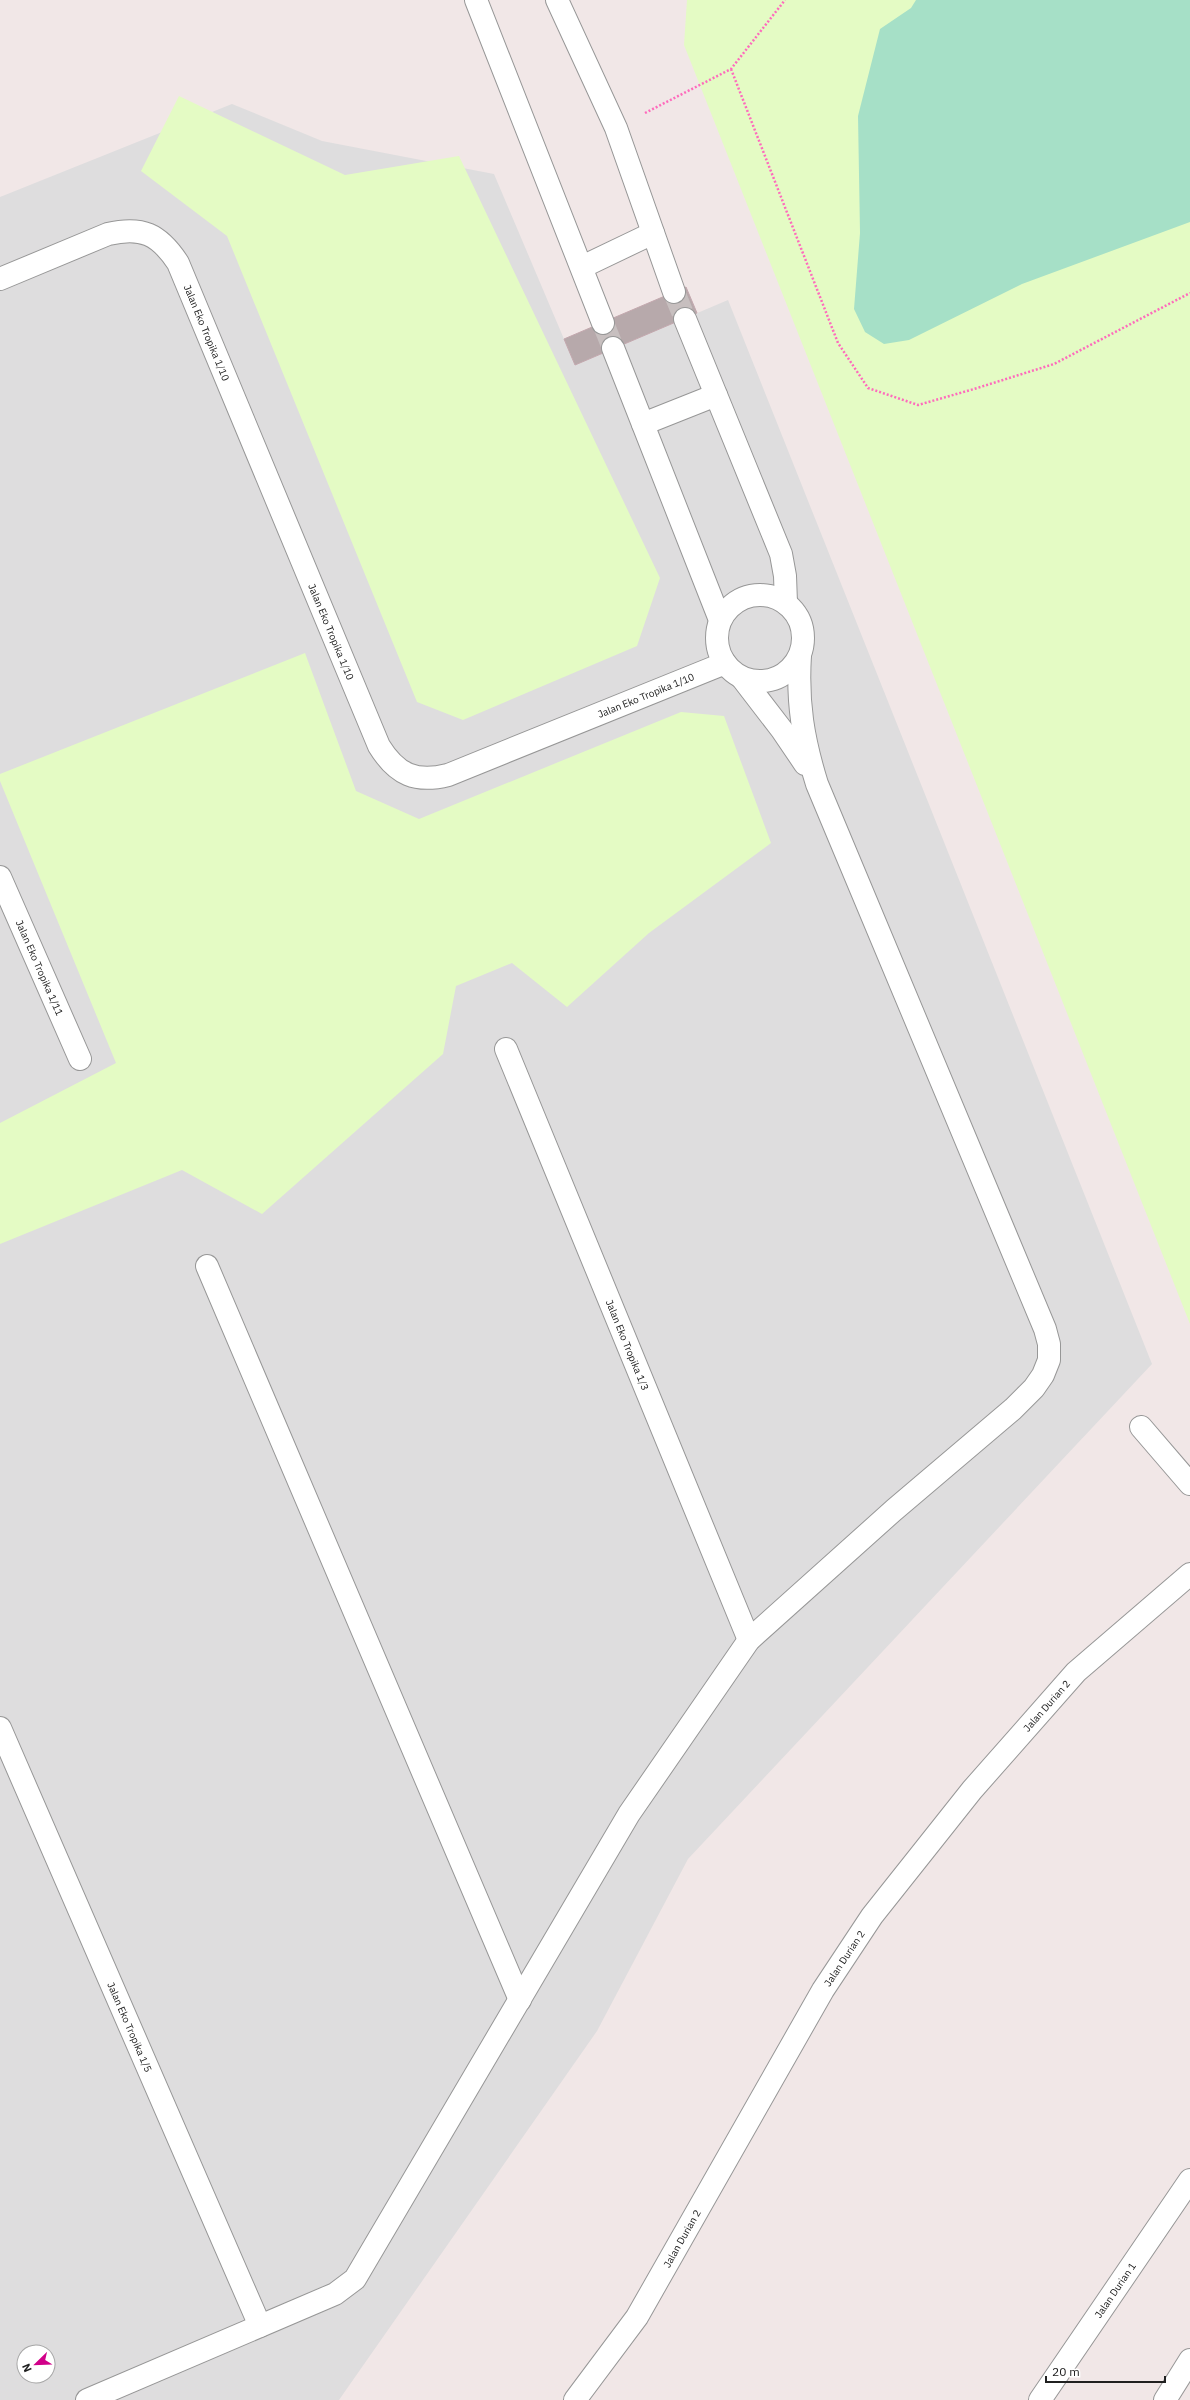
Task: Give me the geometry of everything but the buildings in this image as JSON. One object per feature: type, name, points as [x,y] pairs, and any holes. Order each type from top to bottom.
[{"type":"street","points":[[476,0],[603,323]]},
{"type":"street","points":[[557,0],[616,128],[674,292]]},
{"type":"street","name":"Jalan Eko Tropika 1/10","points":[[0,279],[87,243],[124,231],[141,232],[156,238],[169,249],[178,263],[379,746],[388,761],[400,771],[416,778],[432,779],[448,775],[725,663]]},
{"type":"street","points":[[582,267],[653,233]]},
{"type":"street","points":[[685,319],[781,554],[785,576],[786,602]]},
{"type":"street","points":[[613,348],[720,620]]},
{"type":"street","points":[[643,424],[716,395]]},
{"type":"street","points":[[87,2400],[335,2294],[355,2280],[629,1814],[749,1640],[894,1510],[1013,1409],[1034,1388],[1043,1375],[1049,1360],[1049,1344],[1045,1329],[817,784],[807,753],[800,720],[798,688],[800,655],[804,641],[802,627],[796,613],[786,602],[762,594],[749,595],[737,600],[727,609],[720,620],[716,642],[725,663],[742,678],[782,730],[817,784]]},
{"type":"street","points":[[742,678],[756,681],[769,680],[782,676],[793,667],[800,655]]},
{"type":"street","name":"Jalan Eko Tropika 1/11","points":[[0,877],[80,1059]]},
{"type":"street","name":"Jalan Eko Tropika 1/3","points":[[506,1049],[749,1640]]},
{"type":"street","points":[[207,1266],[520,2000]]},
{"type":"street","points":[[1142,1427],[1190,1484]]},
{"type":"street","name":"Jalan Durian 2","points":[[575,2400],[637,2317],[823,1990],[872,1916],[972,1790],[1076,1672],[1190,1574]]},
{"type":"street","name":"Jalan Eko Tropika 1/5","points":[[0,1728],[260,2326]]},
{"type":"street","name":"Jalan Durian 1","points":[[1040,2400],[1190,2180]]},
{"type":"street","points":[[1165,2400],[1190,2360]]},
{"type":"path","points":[[616,128],[731,69],[785,0]]},
{"type":"path","points":[[731,69],[838,343],[868,388],[918,405],[974,389],[1054,364],[1190,293]]},
{"type":"shaded area","points":[[687,0],[1190,0],[1190,1324],[684,45]]},
{"type":"shaded area","points":[[916,0],[1190,0],[1190,222],[1022,284],[909,340],[884,344],[865,332],[854,309],[860,233],[858,116],[880,29],[911,8]]},
{"type":"shaded area","points":[[179,96],[345,175],[459,156],[660,578],[637,646],[463,720],[417,702],[227,236],[141,171]]},
{"type":"shaded area","points":[[232,104],[322,141],[494,174],[575,365],[728,300],[1152,1364],[688,1859],[597,2031],[339,2400],[0,2400],[0,197]]},
{"type":"shaded area","points":[[305,653],[356,791],[419,819],[681,712],[724,716],[771,843],[649,933],[567,1007],[512,963],[456,986],[443,1054],[262,1214],[182,1170],[0,1244],[0,1123],[116,1063],[0,781],[0,774]]},
{"type":"tunnel","points":[[674,292],[685,319]]},
{"type":"tunnel","points":[[603,323],[613,348]]}]
